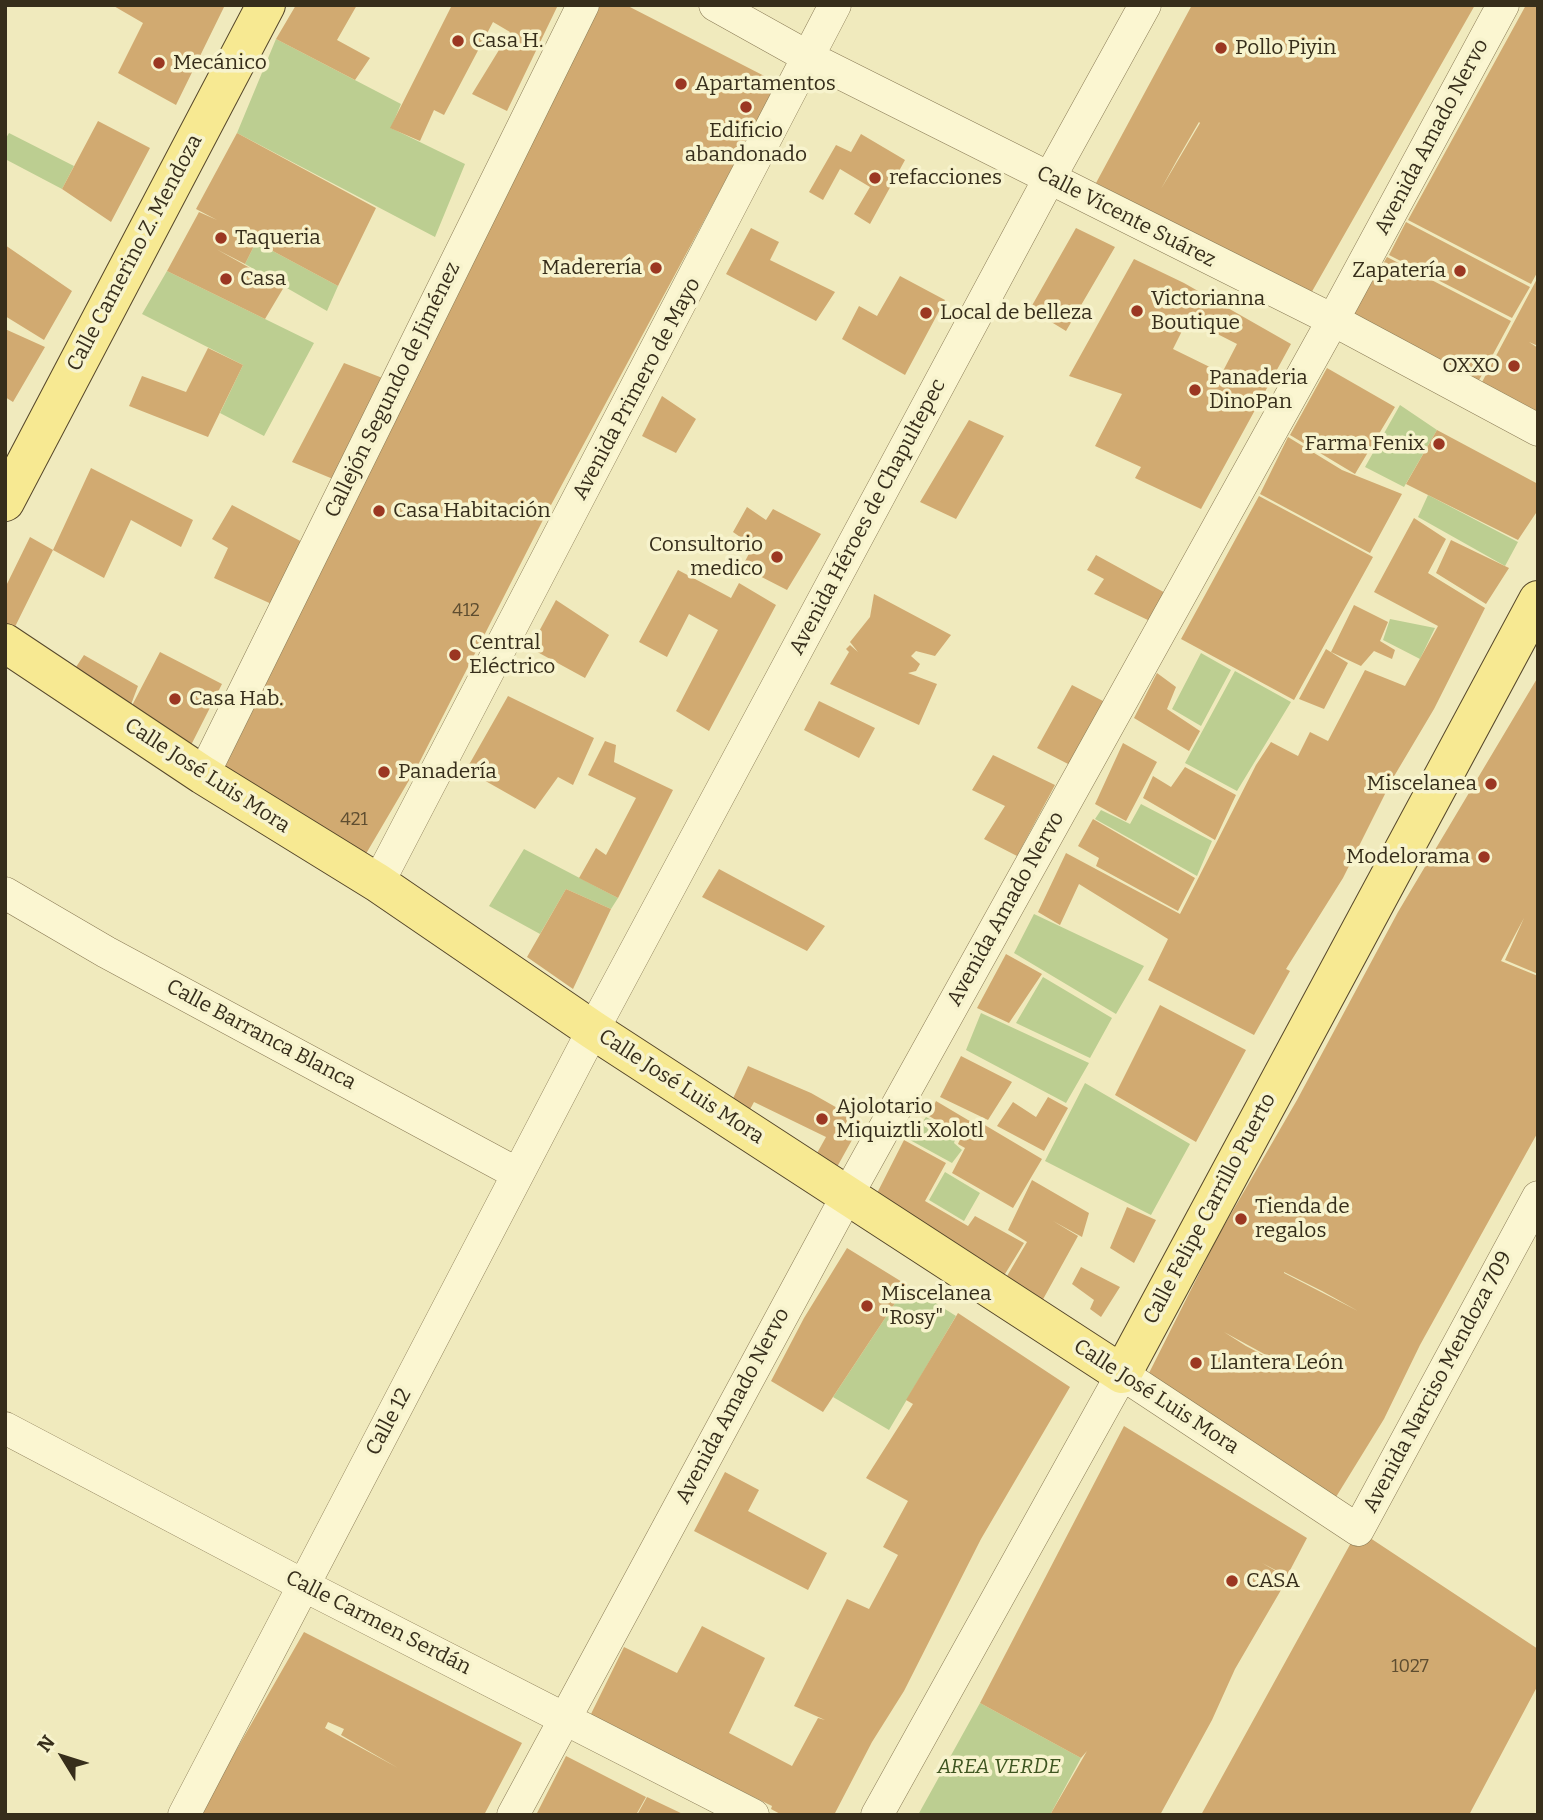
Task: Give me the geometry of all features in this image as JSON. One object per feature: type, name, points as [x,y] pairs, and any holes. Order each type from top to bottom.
[{"type":"main road","name":"Calle Camerino Z. Mendoza","points":[[5,502],[266,5]]},
{"type":"main road","name":"Calle Felipe Carrillo Puerto","points":[[1122,1374],[1538,600]]},
{"type":"main road","name":"Calle José Luis Mora","points":[[5,643],[203,775],[378,883],[593,1030],[1122,1374]]},
{"type":"street","name":"Callejón Segundo de Jiménez","points":[[203,775],[583,5]]},
{"type":"street","name":"Calle Vicente Suárez","points":[[715,5],[810,58],[1333,320],[1538,430]]},
{"type":"street","name":"Avenida Primero de Mayo","points":[[378,883],[810,58],[835,5]]},
{"type":"street","name":"Avenida Héroes de Chapultepec","points":[[593,1030],[1048,179],[1145,5]]},
{"type":"street","name":"Avenida Amado Nervo","points":[[513,1815],[848,1194],[1333,320],[1503,5]]},
{"type":"street","name":"Calle Barranca Blanca","points":[[5,893],[107,952],[518,1174]]},
{"type":"street","name":"Calle 12","points":[[184,1815],[593,1030]]},
{"type":"street","name":"Avenida Narciso Mendoza 709","points":[[1358,1530],[1538,1197]]},
{"type":"street","name":"Calle José Luis Mora","points":[[1122,1374],[1358,1530]]},
{"type":"street","name":"Calle Felipe Carrillo Puerto","points":[[877,1815],[1122,1374]]},
{"type":"street","name":"Calle Carmen Serdán","points":[[5,1428],[303,1586],[566,1717],[753,1815]]},
{"type":"green space","points":[[276,39],[401,104],[391,128],[465,164],[435,237],[237,133]]},
{"type":"green space","points":[[9,133],[74,166],[62,189],[5,159],[5,140]]},
{"type":"green space","points":[[256,242],[338,286],[327,311],[245,264]]},
{"type":"green space","points":[[167,271],[314,343],[264,436],[220,413],[243,365],[142,314]]},
{"type":"green space","points":[[1400,405],[1437,430],[1404,487],[1365,467]]},
{"type":"green space","points":[[1428,495],[1518,542],[1505,566],[1418,517]]},
{"type":"green space","points":[[1390,619],[1435,628],[1420,659],[1383,640]]},
{"type":"green space","points":[[1201,653],[1231,670],[1201,726],[1172,709]]},
{"type":"green space","points":[[1235,671],[1291,702],[1237,791],[1185,763]]},
{"type":"green space","points":[[1141,804],[1212,841],[1197,876],[1095,819],[1101,810],[1130,824]]},
{"type":"green space","points":[[524,849],[618,898],[611,909],[566,889],[540,934],[489,906]]},
{"type":"green space","points":[[1034,914],[1144,966],[1116,1014],[1014,953]]},
{"type":"green space","points":[[1043,977],[1112,1018],[1090,1058],[1016,1023]]},
{"type":"green space","points":[[981,1013],[1089,1063],[1066,1103],[966,1050]]},
{"type":"green space","points":[[1085,1083],[1190,1144],[1151,1215],[1045,1161]]},
{"type":"green space","points":[[926,1117],[957,1134],[954,1143],[962,1150],[952,1163],[910,1140]]},
{"type":"green space","points":[[945,1172],[980,1193],[964,1221],[929,1200]]},
{"type":"green space","points":[[907,1285],[956,1316],[889,1430],[833,1397]]},
{"type":"green space","name":"AREA VERDE","points":[[980,1703],[1081,1758],[1050,1815],[918,1815]]},
{"type":"building","points":[[112,5],[225,5],[176,105],[118,73],[143,23]]},
{"type":"building","points":[[296,5],[357,5],[337,40],[370,58],[355,80],[276,39]]},
{"type":"building","points":[[452,5],[558,5],[507,111],[472,94],[510,32],[493,22],[444,115],[434,110],[420,141],[390,128]]},
{"type":"building","points":[[591,5],[626,5],[778,83],[544,518],[418,765],[360,864],[219,779]]},
{"type":"building","points":[[1192,5],[1475,5],[1310,295],[1096,183]],"holes":[[[1199,122],[1200,123],[1161,189]]]},
{"type":"building","points":[[1526,5],[1538,5],[1538,271],[1531,284],[1408,220]]},
{"type":"building","points":[[98,121],[150,148],[111,222],[62,189]]},
{"type":"building","points":[[237,133],[376,208],[338,286],[256,242],[245,264],[216,249],[284,287],[265,319],[167,271],[199,212],[217,220],[196,209]]},
{"type":"building","name":"refacciones","points":[[861,134],[905,160],[870,224],[854,214],[870,187],[840,169],[823,200],[809,192],[836,145],[851,152]]},
{"type":"building","name":"Zapatería","points":[[1406,222],[1530,287],[1512,318],[1389,255]]},
{"type":"building","points":[[751,228],[779,242],[770,260],[835,292],[816,321],[726,274]]},
{"type":"building","points":[[1076,228],[1115,247],[1066,331],[1030,309]]},
{"type":"building","points":[[5,245],[72,291],[44,340],[5,316]]},
{"type":"building","points":[[1387,257],[1511,321],[1477,384],[1347,324]]},
{"type":"building","points":[[1134,259],[1184,283],[1291,344],[1201,509],[1135,478],[1141,467],[1095,446],[1122,394],[1069,376]],"holes":[[[1188,319],[1237,344],[1222,373],[1173,349]]]},
{"type":"building","points":[[900,276],[945,300],[905,375],[842,339],[859,306],[877,316]]},
{"type":"building","name":"OXXO","points":[[1538,277],[1538,346],[1529,342],[1538,348],[1538,416],[1481,384]]},
{"type":"building","points":[[5,329],[45,347],[13,402],[5,397]]},
{"type":"building","points":[[208,348],[243,365],[208,437],[129,406],[142,376],[186,392]]},
{"type":"building","points":[[344,363],[385,379],[333,479],[292,462]]},
{"type":"building","points":[[1327,368],[1395,407],[1355,474],[1290,435]]},
{"type":"building","points":[[662,396],[696,419],[676,453],[642,436]]},
{"type":"building","points":[[969,420],[1004,436],[956,519],[920,502]]},
{"type":"building","points":[[1437,430],[1538,484],[1538,510],[1518,540],[1406,484]]},
{"type":"building","points":[[1288,437],[1342,470],[1402,494],[1370,553],[1260,494]]},
{"type":"building","points":[[91,468],[193,520],[181,547],[131,520],[104,578],[53,550]]},
{"type":"building","points":[[1259,496],[1373,557],[1294,700],[1181,639]]},
{"type":"building","points":[[232,505],[306,544],[276,606],[214,578],[228,548],[212,539]]},
{"type":"building","name":"Consultorio medico","points":[[747,507],[766,520],[773,509],[821,534],[787,590],[742,567],[753,546],[733,532]]},
{"type":"building","points":[[1414,518],[1446,539],[1428,573],[1485,608],[1434,709],[1393,778],[1343,878],[1286,969],[1290,971],[1254,1035],[1148,980],[1168,939],[1079,884],[1060,925],[1038,912],[1066,853],[1180,914],[1256,765],[1271,742],[1298,756],[1310,732],[1328,741],[1365,670],[1405,686],[1438,626],[1374,592]]},
{"type":"building","points":[[30,537],[53,550],[5,647],[5,588]]},
{"type":"building","points":[[1451,540],[1509,568],[1486,604],[1436,573]]},
{"type":"building","points":[[1096,555],[1169,595],[1154,623],[1094,594],[1104,579],[1087,570]]},
{"type":"building","points":[[678,570],[731,598],[739,583],[776,605],[709,731],[676,711],[718,630],[689,614],[667,657],[639,642]]},
{"type":"building","points":[[874,594],[951,635],[935,656],[916,651],[911,656],[920,664],[916,671],[908,673],[937,684],[919,725],[830,684],[849,652],[846,649],[850,645],[858,652],[850,642],[870,617]]},
{"type":"building","points":[[556,600],[609,635],[585,678],[530,648]]},
{"type":"building","points":[[1354,605],[1388,622],[1380,641],[1395,650],[1392,659],[1374,651],[1361,666],[1331,652]]},
{"type":"building","points":[[1326,649],[1348,663],[1324,709],[1299,699]]},
{"type":"building","name":"Casa Hab.","points":[[160,652],[222,684],[188,751],[127,715]]},
{"type":"building","points":[[84,655],[138,686],[127,715],[70,676]]},
{"type":"building","points":[[1157,673],[1176,687],[1167,709],[1200,731],[1189,751],[1134,718]]},
{"type":"building","points":[[1538,677],[1538,974],[1505,960],[1524,918],[1501,961],[1538,976],[1538,1132],[1420,1345],[1384,1419],[1328,1510],[1145,1381],[1217,1238],[1297,1100],[1398,912]],"holes":[[[1284,1273],[1322,1291],[1358,1311]],[[1224,1332],[1288,1367],[1288,1368],[1246,1346]]]},
{"type":"building","points":[[1072,685],[1105,702],[1070,765],[1037,748]]},
{"type":"building","points":[[508,696],[594,738],[573,785],[558,777],[535,809],[466,770]]},
{"type":"building","points":[[819,701],[875,728],[859,758],[804,730]]},
{"type":"building","points":[[605,741],[616,745],[614,762],[673,790],[618,898],[579,878],[596,848],[606,855],[636,798],[588,775]]},
{"type":"building","points":[[1123,743],[1157,762],[1126,821],[1095,804]]},
{"type":"building","points":[[993,755],[1055,785],[1017,856],[984,839],[1005,806],[972,790]]},
{"type":"building","points":[[1185,767],[1236,795],[1215,840],[1143,798],[1153,776],[1171,787]]},
{"type":"building","points":[[1093,819],[1195,878],[1178,911],[1096,866],[1099,858],[1078,846]]},
{"type":"building","points":[[719,869],[825,926],[807,951],[702,897]]},
{"type":"building","points":[[566,889],[611,909],[573,989],[527,957]]},
{"type":"building","points":[[1006,954],[1042,974],[1009,1023],[977,1008]]},
{"type":"building","points":[[1160,1005],[1246,1050],[1196,1142],[1115,1095]]},
{"type":"building","points":[[961,1056],[1012,1082],[988,1120],[940,1097]]},
{"type":"building","name":"Ajolotario Miquiztli Xolotl","points":[[748,1066],[811,1093],[862,1122],[837,1167],[816,1155],[826,1137],[754,1102],[747,1115],[730,1105]]},
{"type":"building","points":[[1048,1097],[1068,1108],[1044,1151],[997,1126],[1013,1102],[1036,1117]]},
{"type":"building","points":[[936,1101],[976,1124],[978,1121],[1042,1159],[1013,1208],[952,1173],[965,1148],[958,1144],[962,1135],[929,1116]]},
{"type":"building","points":[[904,1140],[946,1163],[925,1201],[968,1226],[975,1216],[1024,1243],[997,1287],[871,1205]]},
{"type":"building","points":[[1032,1180],[1089,1213],[1082,1237],[1053,1221],[1078,1236],[1036,1312],[1000,1288],[1027,1242],[1008,1230]]},
{"type":"building","points":[[1127,1207],[1156,1220],[1134,1263],[1110,1248]]},
{"type":"building","points":[[847,1248],[907,1285],[823,1412],[771,1381],[804,1318]]},
{"type":"building","points":[[1081,1267],[1120,1287],[1101,1317],[1090,1309],[1094,1300],[1072,1284]]},
{"type":"building","points":[[958,1313],[1070,1387],[981,1539],[904,1691],[872,1742],[834,1815],[782,1815],[771,1809],[772,1806],[590,1716],[624,1647],[677,1673],[702,1626],[765,1658],[729,1733],[792,1766],[818,1718],[825,1720],[794,1706],[847,1599],[869,1609],[898,1555],[883,1547],[908,1501],[866,1478],[913,1404],[906,1400]]},
{"type":"building","points":[[1124,1426],[1307,1538],[1287,1576],[1262,1563],[1288,1578],[1235,1669],[1212,1720],[1160,1815],[1050,1815],[1087,1751],[1081,1758],[980,1703]]},
{"type":"building","points":[[725,1472],[759,1490],[748,1511],[827,1553],[808,1590],[694,1531]]},
{"type":"building","points":[[1358,1530],[1538,1649],[1538,1685],[1469,1815],[1201,1815]]},
{"type":"building","points":[[304,1632],[522,1743],[484,1815],[199,1815]],"holes":[[[328,1722],[344,1729],[341,1735],[398,1768],[325,1728]]]},
{"type":"building","points":[[566,1756],[646,1797],[636,1815],[536,1815]]},
{"type":"building","points":[[647,1797],[685,1815],[637,1815]]},
{"type":"place","name":"Casa H.","points":[[458,41]]},
{"type":"place","name":"Pollo Piyin","points":[[1221,48]]},
{"type":"place","name":"Mecánico","points":[[159,63]]},
{"type":"place","name":"Apartamentos","points":[[681,84]]},
{"type":"place","name":"Edificio abandonado","points":[[746,107]]},
{"type":"place","name":"refacciones","points":[[875,178]]},
{"type":"place","name":"Taqueria","points":[[221,238]]},
{"type":"place","name":"Maderería","points":[[656,268]]},
{"type":"place","name":"Zapatería","points":[[1460,271]]},
{"type":"place","name":"Casa","points":[[226,279]]},
{"type":"place","name":"Victorianna Boutique","points":[[1137,311]]},
{"type":"place","name":"Local de belleza","points":[[926,313]]},
{"type":"place","name":"OXXO","points":[[1514,366]]},
{"type":"place","name":"Panaderia DinoPan","points":[[1195,390]]},
{"type":"place","name":"Farma Fenix","points":[[1439,444]]},
{"type":"place","name":"Casa Habitación","points":[[379,511]]},
{"type":"place","name":"Consultorio medico","points":[[777,557]]},
{"type":"place","name":"Central Eléctrico","points":[[455,655]]},
{"type":"place","name":"Casa Hab.","points":[[175,699]]},
{"type":"place","name":"Panadería","points":[[384,772]]},
{"type":"place","name":"Miscelanea","points":[[1491,784]]},
{"type":"place","name":"Modelorama","points":[[1484,857]]},
{"type":"place","name":"Ajolotario Miquiztli Xolotl","points":[[822,1119]]},
{"type":"place","name":"Tienda de regalos","points":[[1241,1219]]},
{"type":"place","name":"Miscelanea \"Rosy\"","points":[[867,1306]]},
{"type":"place","name":"Llantera León","points":[[1196,1363]]},
{"type":"place","name":"CASA","points":[[1232,1581]]}]
